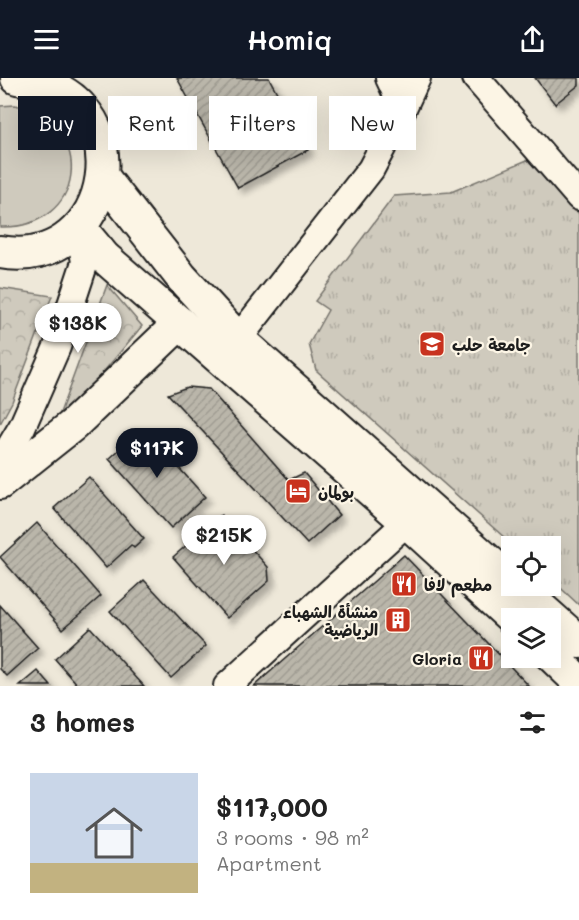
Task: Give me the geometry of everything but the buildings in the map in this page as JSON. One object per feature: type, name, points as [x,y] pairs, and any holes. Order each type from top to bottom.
[{"type":"main road","points":[[0,79],[5,78]]},
{"type":"main road","points":[[16,78],[39,80],[69,96]]},
{"type":"main road","points":[[85,78],[86,96]]},
{"type":"main road","points":[[0,252],[30,253],[56,244],[79,227],[95,204],[103,177],[100,144],[96,135]]},
{"type":"main road","points":[[103,177],[182,278],[238,339],[501,573]]},
{"type":"main road","points":[[79,227],[104,257],[407,522],[501,608]]},
{"type":"main road","points":[[0,483],[73,425],[180,323]]},
{"type":"main road","points":[[527,596],[579,642]]},
{"type":"main road","points":[[561,665],[579,682]]},
{"type":"street","points":[[389,78],[397,96]]},
{"type":"street","points":[[409,96],[417,78]]},
{"type":"street","points":[[476,78],[579,197]]},
{"type":"street","points":[[238,339],[370,169],[380,150]]},
{"type":"street","points":[[0,464],[22,427],[57,347],[85,262],[79,227]]},
{"type":"street","points":[[227,686],[407,522]]},
{"type":"green space","points":[[0,106],[18,106],[18,150],[68,150],[71,175],[64,195],[50,212],[28,223],[0,227]]},
{"type":"green space","points":[[532,158],[579,214],[579,605],[561,588],[561,536],[503,536],[316,370],[309,344],[328,310],[315,301],[394,196],[451,192]]},
{"type":"green space","points":[[107,285],[142,326],[53,432]]},
{"type":"green space","points":[[0,288],[52,296],[12,402],[0,424]]},
{"type":"place","name":"جامعة حلب","points":[[432,344]]},
{"type":"place","name":"بولمان","points":[[298,491]]},
{"type":"place","name":"مطعم لافا","points":[[404,584]]},
{"type":"place","name":"منشأة الشهباء الرياضية","points":[[398,620]]},
{"type":"place","name":"Gloria","points":[[481,658]]}]
